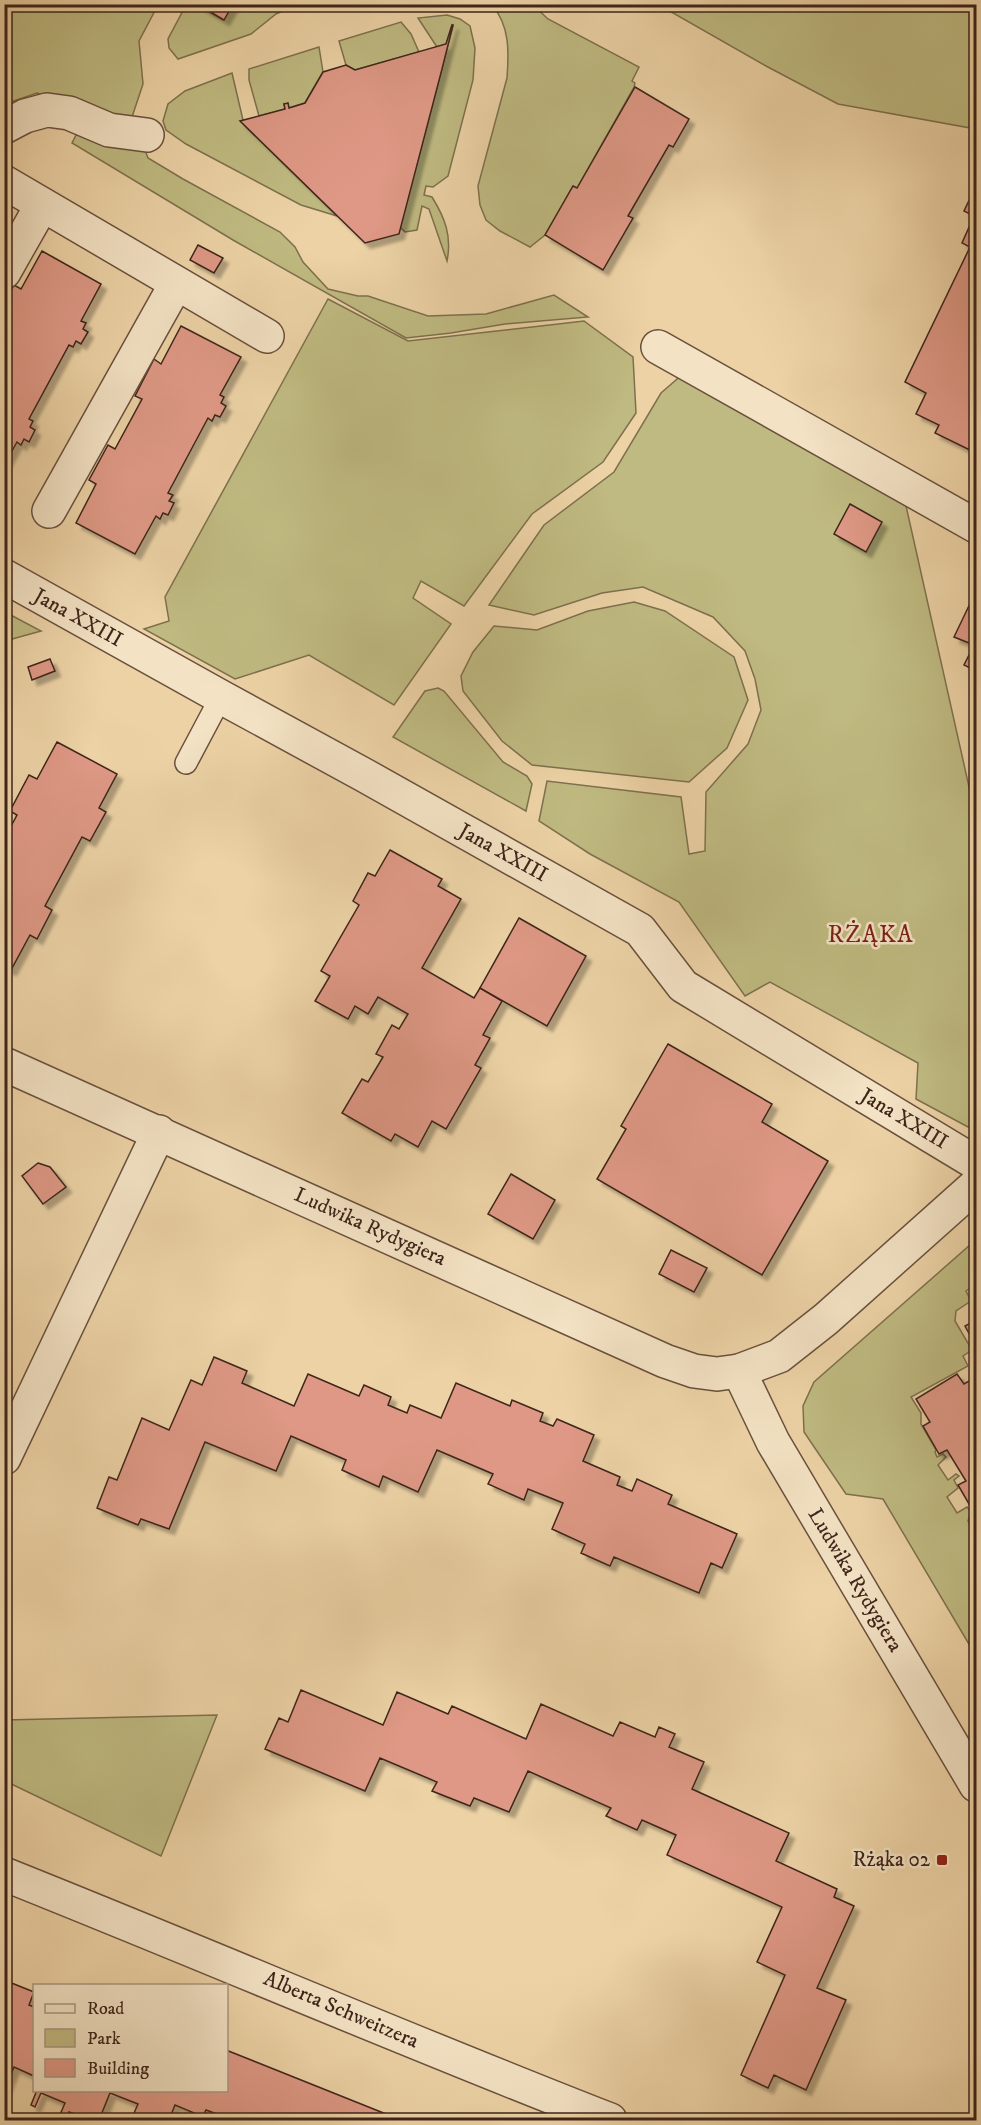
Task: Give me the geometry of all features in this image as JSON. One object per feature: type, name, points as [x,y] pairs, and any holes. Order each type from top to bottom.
[{"type":"street","points":[[4,127],[25,116],[47,110],[69,113],[108,130],[147,135]]},
{"type":"street","points":[[4,182],[267,336]]},
{"type":"street","points":[[4,272],[42,205]]},
{"type":"street","points":[[49,511],[176,284]]},
{"type":"street","points":[[658,347],[976,526]]},
{"type":"street","name":"Jana XXIII","points":[[4,576],[640,930],[683,986],[976,1163]]},
{"type":"street","name":"Ludwika Rydygiera","points":[[4,1064],[665,1361],[694,1371],[717,1374],[739,1371],[779,1356],[826,1319],[976,1185]]},
{"type":"street","points":[[4,1458],[159,1132]]},
{"type":"street","name":"Ludwika Rydygiera","points":[[739,1371],[773,1442],[976,1785]]},
{"type":"street","name":"Alberta Schweitzera","points":[[4,1874],[201,1952],[610,2121]]},
{"type":"lane","points":[[186,764],[221,698]]},
{"type":"green space","points":[[4,5],[158,5],[139,41],[143,84],[132,117],[148,158],[280,232],[295,247],[303,262],[328,289],[368,296],[428,316],[486,314],[554,295],[588,317],[505,324],[406,338],[233,240],[72,143],[89,110],[37,93],[5,104]]},
{"type":"green space","points":[[186,5],[197,5],[223,20],[233,5],[297,5],[276,14],[251,34],[178,59],[169,48],[168,39]]},
{"type":"green space","points":[[492,5],[533,5],[548,19],[639,67],[632,81],[635,83],[634,87],[577,188],[573,186],[545,235],[530,247],[500,231],[486,220],[480,205],[478,186],[508,68],[505,30]]},
{"type":"green space","points":[[659,5],[976,5],[976,129],[838,104]]},
{"type":"green space","points":[[447,15],[460,19],[470,26],[475,48],[473,80],[448,176],[433,187],[426,186],[424,195],[432,197],[444,220],[449,243],[447,261],[429,209],[422,206],[417,230],[405,232],[400,227],[453,26],[446,44],[437,47],[418,18]]},
{"type":"green space","points":[[401,22],[411,34],[419,52],[355,70],[346,65],[339,41]]},
{"type":"green space","points":[[319,47],[323,72],[305,103],[289,108],[284,104],[285,109],[259,116],[249,80],[249,69]]},
{"type":"green space","points":[[232,73],[243,120],[241,122],[337,216],[301,205],[186,144],[166,130],[163,121],[168,104],[185,91]]},
{"type":"green space","points":[[328,299],[408,341],[584,321],[633,357],[636,413],[603,462],[532,514],[464,606],[421,581],[413,598],[451,624],[394,705],[309,655],[235,679],[144,629],[169,621],[165,597]]},
{"type":"green space","points":[[683,374],[902,488],[976,818],[976,1129],[916,1099],[918,1063],[770,982],[745,996],[679,902],[590,854],[539,821],[547,781],[681,797],[689,854],[705,851],[706,792],[748,744],[761,710],[755,679],[745,651],[713,617],[643,587],[602,593],[534,615],[489,605],[544,525],[614,472],[661,393]]},
{"type":"green space","points":[[634,602],[665,611],[734,657],[748,700],[727,748],[689,782],[532,765],[502,741],[463,691],[461,676],[473,652],[494,626],[537,630],[588,611]]},
{"type":"green space","points":[[5,612],[41,631],[5,641]]},
{"type":"green space","points":[[438,688],[444,691],[503,762],[527,776],[532,784],[526,811],[393,737],[425,691]]},
{"type":"green space","points":[[970,1245],[976,1256],[976,1284],[966,1291],[971,1301],[956,1311],[955,1321],[972,1350],[963,1356],[968,1366],[911,1397],[921,1413],[921,1424],[936,1450],[937,1457],[943,1454],[946,1457],[938,1465],[948,1480],[956,1474],[959,1476],[954,1480],[958,1488],[947,1497],[957,1513],[967,1507],[971,1512],[968,1521],[976,1536],[976,1651],[973,1651],[883,1499],[846,1494],[804,1432],[803,1406],[814,1382]]},
{"type":"green space","points":[[217,1715],[161,1856],[5,1781],[5,1720]]},
{"type":"building","points":[[197,4],[233,4],[224,20]]},
{"type":"building","points":[[452,25],[399,234],[365,243],[240,121],[285,109],[284,104],[288,103],[289,108],[305,103],[323,72],[346,65],[355,70],[446,44]]},
{"type":"building","points":[[635,87],[689,119],[673,147],[669,145],[628,216],[633,218],[603,270],[545,235],[573,186],[577,188]]},
{"type":"building","points":[[976,186],[976,453],[935,433],[939,425],[916,414],[926,393],[905,382],[970,247],[962,243],[974,216],[964,211]]},
{"type":"building","points":[[198,245],[223,258],[214,273],[190,260]]},
{"type":"building","points":[[42,251],[101,284],[81,321],[86,323],[83,329],[88,332],[81,344],[76,341],[73,347],[69,345],[29,419],[33,421],[30,427],[35,430],[29,442],[24,439],[21,445],[17,442],[4,465],[4,303],[14,285],[21,289]]},
{"type":"building","points":[[181,326],[241,357],[220,395],[224,397],[221,403],[226,406],[220,417],[215,415],[212,421],[208,418],[168,493],[173,495],[169,501],[174,503],[168,515],[163,513],[160,519],[156,516],[135,554],[76,523],[96,484],[89,480],[108,445],[115,449],[142,399],[135,396],[154,359],[161,364]]},
{"type":"building","points":[[850,504],[882,522],[866,552],[834,534]]},
{"type":"building","points":[[976,591],[976,671],[964,665],[974,645],[954,637]]},
{"type":"building","points":[[50,659],[55,671],[32,680],[28,667]]},
{"type":"building","points":[[57,742],[117,774],[99,808],[106,812],[90,841],[82,837],[45,906],[52,910],[37,939],[30,935],[11,970],[4,967],[4,839],[17,815],[10,811],[29,775],[37,779]]},
{"type":"building","points":[[390,850],[442,879],[438,886],[461,899],[422,968],[474,998],[480,988],[502,1001],[483,1035],[490,1038],[475,1065],[481,1068],[446,1129],[432,1121],[418,1147],[395,1134],[391,1141],[342,1113],[362,1079],[368,1082],[383,1057],[376,1054],[392,1025],[399,1029],[408,1014],[378,997],[368,1014],[355,1006],[348,1019],[315,1001],[330,976],[321,971],[359,905],[353,901],[368,873],[375,876]]},
{"type":"building","points":[[519,918],[586,956],[547,1026],[480,988]]},
{"type":"building","points":[[668,1044],[772,1104],[762,1122],[828,1161],[762,1275],[597,1179],[626,1129],[621,1126]]},
{"type":"building","points":[[38,1163],[50,1167],[66,1187],[43,1204],[22,1176]]},
{"type":"building","points":[[511,1174],[555,1200],[533,1239],[488,1214]]},
{"type":"building","points":[[671,1250],[707,1268],[694,1292],[659,1274]]},
{"type":"building","points":[[976,1320],[976,1346],[965,1326]]},
{"type":"building","points":[[214,1357],[247,1371],[242,1383],[294,1406],[308,1374],[359,1396],[364,1385],[391,1397],[388,1405],[407,1413],[410,1405],[441,1418],[456,1383],[510,1406],[512,1400],[543,1413],[540,1421],[553,1426],[557,1419],[594,1435],[583,1461],[620,1477],[617,1485],[632,1491],[637,1479],[672,1495],[668,1504],[737,1534],[722,1568],[711,1563],[699,1593],[614,1557],[610,1566],[581,1553],[585,1544],[552,1529],[563,1503],[528,1489],[524,1500],[488,1484],[493,1474],[437,1450],[418,1492],[383,1476],[379,1487],[342,1470],[346,1460],[291,1436],[276,1471],[205,1442],[169,1529],[141,1519],[138,1525],[97,1508],[109,1477],[117,1480],[142,1418],[169,1430],[191,1380],[202,1385]]},
{"type":"building","points":[[957,1374],[964,1384],[976,1377],[976,1516],[958,1485],[966,1481],[947,1450],[939,1454],[923,1426],[930,1422],[916,1399]]},
{"type":"building","points":[[301,1690],[383,1725],[397,1692],[448,1714],[452,1706],[526,1739],[541,1704],[613,1736],[620,1722],[655,1737],[659,1727],[675,1734],[669,1747],[704,1762],[692,1789],[789,1833],[776,1861],[837,1889],[834,1897],[854,1906],[817,1988],[846,2000],[806,2090],[774,2075],[768,2088],[741,2075],[785,1975],[757,1962],[782,1907],[667,1855],[676,1835],[642,1820],[637,1830],[606,1816],[611,1808],[528,1771],[509,1812],[474,1798],[470,1806],[432,1791],[437,1782],[380,1758],[365,1791],[265,1749],[279,1718],[288,1722]]},
{"type":"building","points":[[4,1980],[33,1992],[29,2005],[33,2007],[33,2076],[14,2067],[5,2089]]},
{"type":"building","points":[[228,2051],[401,2120],[233,2120],[206,2110],[201,2120],[196,2120],[199,2115],[175,2105],[169,2120],[155,2120],[139,2114],[136,2120],[131,2120],[138,2104],[110,2093],[99,2120],[92,2120],[69,2112],[66,2120],[62,2120],[59,2117],[65,2103],[41,2093],[35,2107],[31,2105],[36,2092],[228,2092]]},
{"type":"place","name":"Rżąka 02","points":[[942,1860]]},
{"type":"district","name":"RŻĄKA","points":[[871,935]]}]
